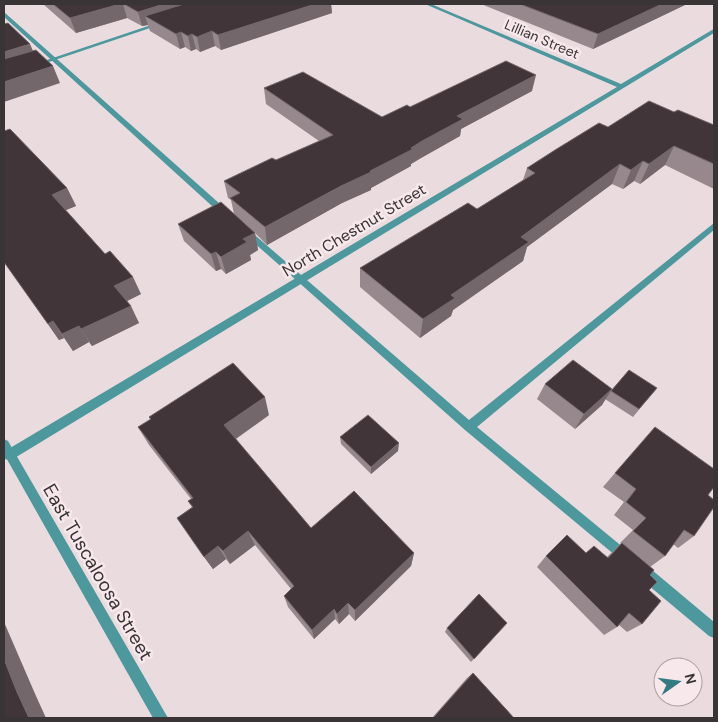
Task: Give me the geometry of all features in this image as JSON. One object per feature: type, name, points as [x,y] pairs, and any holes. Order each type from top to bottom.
[{"type":"street","name":"Lillian Street","points":[[426,4],[620,86]]},
{"type":"street","points":[[4,14],[299,280],[469,428],[714,631]]},
{"type":"street","points":[[29,67],[166,22]]},
{"type":"street","name":"North Chestnut Street","points":[[7,450],[299,280],[714,31]]},
{"type":"street","points":[[469,428],[714,226]]},
{"type":"street","name":"East Tuscaloosa Street","points":[[7,450],[161,718]]},
{"type":"building","points":[[53,4],[120,4],[70,18]]},
{"type":"building","points":[[124,4],[164,4],[138,12]]},
{"type":"building","points":[[184,4],[315,4],[218,35],[212,31],[197,37],[192,34],[188,36],[181,32],[176,34],[145,16]]},
{"type":"building","points":[[520,4],[662,4],[598,34]]},
{"type":"building","points":[[8,23],[30,44],[4,52],[4,24]]},
{"type":"building","points":[[36,50],[53,66],[4,82],[4,59]]},
{"type":"building","points":[[506,61],[536,75],[457,116],[463,119],[411,148],[413,149],[265,227],[230,198],[240,193],[224,181],[272,158],[276,160],[333,135],[264,88],[303,72],[382,117],[407,105],[410,107]]},
{"type":"building","points":[[649,101],[674,112],[678,110],[714,125],[714,164],[674,146],[649,164],[643,161],[631,170],[620,164],[521,237],[529,242],[451,295],[455,298],[423,319],[360,268],[468,203],[477,209],[535,173],[527,168],[555,150],[599,123],[608,127]]},
{"type":"building","points":[[10,129],[67,188],[52,195],[105,254],[110,251],[133,277],[114,286],[131,306],[81,329],[79,326],[62,334],[53,321],[48,324],[4,262],[4,131]]},
{"type":"building","points":[[221,202],[255,233],[243,239],[247,242],[221,257],[216,252],[211,254],[178,224]]},
{"type":"building","points":[[573,360],[612,389],[584,414],[545,384]]},
{"type":"building","points":[[233,363],[265,397],[224,425],[311,528],[354,491],[414,553],[355,610],[348,603],[337,614],[334,609],[312,630],[284,596],[294,586],[248,531],[223,551],[218,546],[204,557],[177,518],[193,507],[188,501],[193,498],[138,427],[151,419],[149,417]]},
{"type":"building","points":[[629,370],[657,388],[639,409],[611,391]]},
{"type":"building","points":[[368,415],[399,443],[371,467],[340,437]]},
{"type":"building","points":[[655,427],[714,469],[714,487],[708,495],[714,500],[714,507],[694,536],[684,530],[665,556],[633,531],[646,518],[626,502],[636,489],[615,473]]},
{"type":"building","points":[[567,535],[586,553],[594,546],[608,558],[622,543],[654,570],[650,575],[657,582],[649,590],[661,601],[642,624],[629,613],[617,627],[546,556]]},
{"type":"building","points":[[479,594],[507,623],[474,659],[447,628]]},
{"type":"building","points":[[4,659],[17,692],[29,718],[4,718]]},
{"type":"building","points":[[473,673],[514,718],[433,718]]}]
